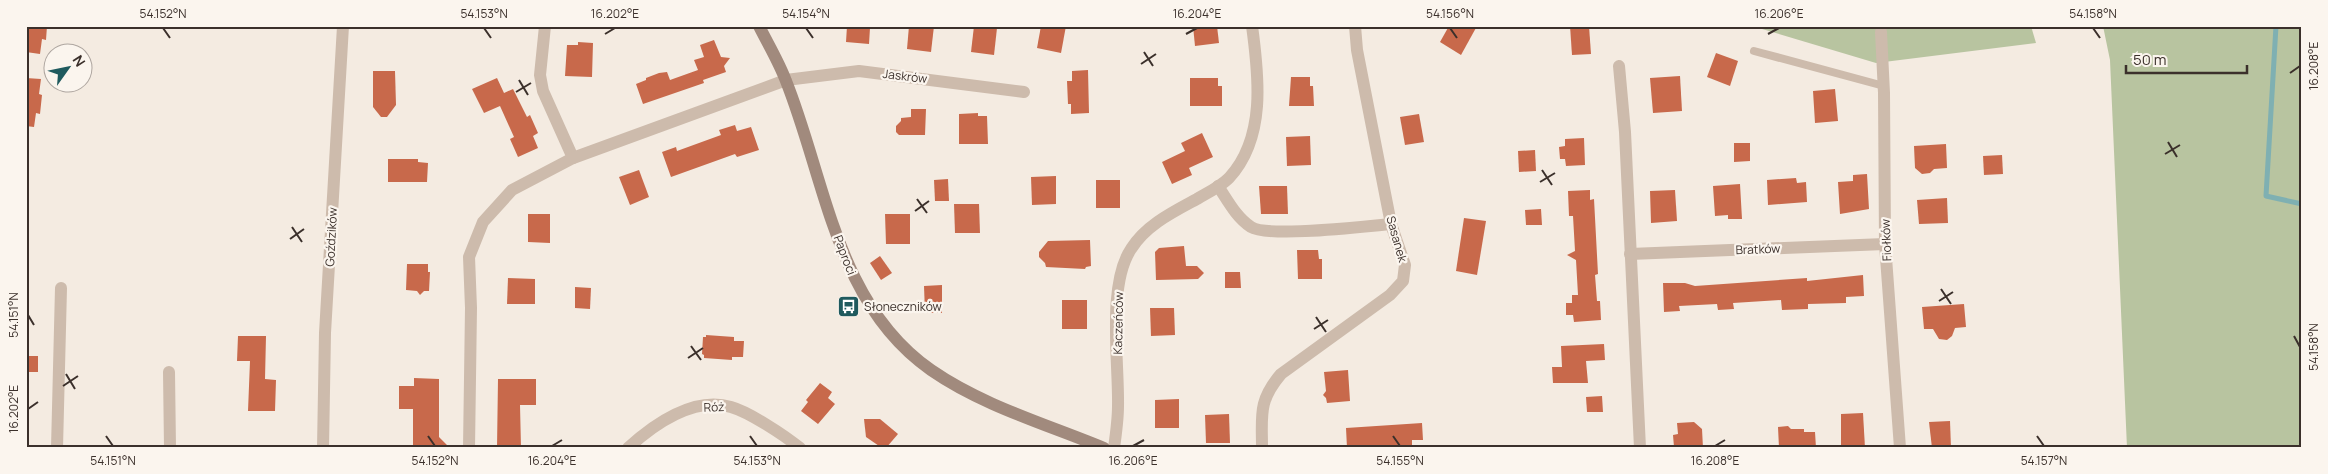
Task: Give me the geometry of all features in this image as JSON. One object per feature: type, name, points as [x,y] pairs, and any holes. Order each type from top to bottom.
[{"type":"street","name":"Goździków","points":[[323,448],[325,333],[343,26]]},
{"type":"street","points":[[545,26],[540,75],[543,92],[573,158]]},
{"type":"street","name":"Paproci","points":[[759,26],[786,80],[843,254],[860,291],[879,321],[904,348],[932,370],[985,400],[1104,448]]},
{"type":"street","name":"Kaczeńców","points":[[1114,448],[1118,408],[1117,300],[1121,272],[1130,249],[1145,233],[1163,217],[1228,179],[1249,148],[1256,119],[1256,58],[1252,26]]},
{"type":"street","name":"Sasanek","points":[[1262,448],[1262,402],[1270,387],[1281,374],[1390,296],[1403,281],[1405,265],[1391,224],[1357,50],[1356,26]]},
{"type":"street","name":"Fiołków","points":[[1881,32],[1884,86],[1885,244],[1900,448]]},
{"type":"street","points":[[1619,66],[1640,448]]},
{"type":"street","name":"Jaskrów","points":[[786,80],[859,71],[1024,92]]},
{"type":"street","points":[[469,448],[471,308],[469,257],[483,222],[512,190],[573,158],[786,80]]},
{"type":"street","points":[[1218,186],[1236,215],[1252,229],[1282,232],[1391,224]]},
{"type":"street","name":"Bratków","points":[[1630,254],[1885,244]]},
{"type":"street","points":[[57,448],[60,288]]},
{"type":"street","points":[[170,372],[170,448]]},
{"type":"street","name":"Róż","points":[[628,448],[643,434],[671,416],[705,405],[730,407],[759,422],[800,448]]},
{"type":"lane","points":[[1754,50],[1884,86]]},
{"type":"green space","points":[[1752,26],[2031,26],[2036,43],[1876,63]]},
{"type":"green space","points":[[2103,26],[2302,26],[2302,448],[2127,448],[2110,60]]},
{"type":"building","points":[[26,26],[47,26],[46,40],[42,39],[40,54],[26,52]]},
{"type":"building","points":[[847,26],[870,28],[869,44],[846,42]]},
{"type":"building","points":[[909,26],[934,26],[931,52],[907,49]]},
{"type":"building","points":[[974,26],[997,28],[994,55],[971,52]]},
{"type":"building","points":[[1041,26],[1066,26],[1061,53],[1037,48]]},
{"type":"building","points":[[1193,26],[1217,26],[1219,43],[1195,46]]},
{"type":"building","points":[[1449,26],[1477,26],[1461,55],[1440,42]]},
{"type":"building","points":[[1570,26],[1589,26],[1591,54],[1572,55]]},
{"type":"building","points":[[714,40],[721,57],[730,58],[724,66],[726,72],[703,80],[704,83],[643,104],[636,84],[659,73],[667,72],[670,80],[698,70],[694,60],[704,57],[700,45]]},
{"type":"building","points":[[578,42],[593,43],[592,77],[565,76],[567,45],[578,45]]},
{"type":"building","points":[[1716,53],[1738,61],[1730,86],[1707,77]]},
{"type":"building","points":[[1088,70],[1089,113],[1071,114],[1071,104],[1068,104],[1067,81],[1072,81],[1072,71]]},
{"type":"building","points":[[373,71],[395,71],[396,105],[387,117],[381,117],[373,107]]},
{"type":"building","points":[[1680,76],[1682,111],[1653,113],[1650,78]]},
{"type":"building","points":[[1291,77],[1310,77],[1310,86],[1313,86],[1314,106],[1289,106]]},
{"type":"building","points":[[26,78],[41,79],[39,94],[42,95],[40,114],[36,113],[34,127],[26,126]]},
{"type":"building","points":[[497,78],[504,93],[513,89],[527,117],[530,115],[538,133],[533,136],[538,148],[518,157],[510,139],[514,137],[500,106],[484,113],[472,89]]},
{"type":"building","points":[[1190,78],[1218,78],[1218,86],[1222,86],[1222,106],[1190,106]]},
{"type":"building","points":[[1835,89],[1838,121],[1815,123],[1813,91]]},
{"type":"building","points":[[911,109],[926,109],[925,135],[899,135],[896,132],[896,126],[901,121],[901,118],[911,117]]},
{"type":"building","points":[[978,113],[978,116],[987,116],[988,144],[959,144],[959,114]]},
{"type":"building","points":[[1419,114],[1424,142],[1405,145],[1400,117]]},
{"type":"building","points":[[735,125],[737,131],[751,127],[759,150],[737,157],[735,154],[671,177],[662,152],[676,147],[677,151],[721,135],[719,130]]},
{"type":"building","points":[[1202,133],[1213,157],[1189,168],[1192,175],[1172,184],[1162,162],[1185,151],[1181,143]]},
{"type":"building","points":[[1310,136],[1311,165],[1287,166],[1286,137]]},
{"type":"building","points":[[1584,138],[1585,165],[1566,166],[1565,159],[1560,159],[1559,147],[1565,146],[1565,139]]},
{"type":"building","points":[[1734,143],[1750,143],[1750,161],[1734,162]]},
{"type":"building","points":[[1946,144],[1947,168],[1934,169],[1930,173],[1922,174],[1915,168],[1914,146]]},
{"type":"building","points":[[1535,150],[1536,171],[1519,172],[1518,151]]},
{"type":"building","points":[[2002,155],[2003,174],[1984,175],[1983,156]]},
{"type":"building","points":[[388,159],[418,159],[418,162],[428,163],[427,182],[388,182]]},
{"type":"building","points":[[639,170],[649,197],[630,205],[619,177]]},
{"type":"building","points":[[1867,174],[1869,209],[1840,214],[1838,182],[1853,181],[1853,175]]},
{"type":"building","points":[[1056,176],[1056,204],[1032,205],[1031,177]]},
{"type":"building","points":[[1796,178],[1797,183],[1806,182],[1807,202],[1768,205],[1767,180]]},
{"type":"building","points":[[948,179],[949,201],[935,201],[934,180]]},
{"type":"building","points":[[1096,180],[1120,180],[1120,208],[1096,208]]},
{"type":"building","points":[[1740,184],[1742,219],[1728,219],[1728,215],[1715,216],[1713,186]]},
{"type":"building","points":[[1259,186],[1287,186],[1288,214],[1261,214]]},
{"type":"building","points":[[1590,190],[1590,200],[1594,199],[1598,274],[1595,275],[1597,301],[1600,301],[1601,320],[1574,322],[1573,315],[1566,315],[1566,303],[1572,303],[1572,295],[1578,295],[1576,260],[1567,255],[1575,251],[1573,216],[1569,216],[1568,191]]},
{"type":"building","points":[[1675,190],[1677,221],[1651,223],[1650,191]]},
{"type":"building","points":[[1947,198],[1948,223],[1919,224],[1917,200]]},
{"type":"building","points":[[954,204],[979,204],[980,233],[955,233]]},
{"type":"building","points":[[1541,209],[1542,225],[1526,225],[1525,210]]},
{"type":"building","points":[[528,214],[550,214],[550,243],[528,242]]},
{"type":"building","points":[[885,214],[910,214],[910,244],[886,244]]},
{"type":"building","points":[[1464,218],[1486,221],[1477,275],[1456,271]]},
{"type":"building","points":[[1090,240],[1091,266],[1085,269],[1046,267],[1039,257],[1039,252],[1048,241]]},
{"type":"building","points":[[1184,246],[1186,266],[1197,266],[1204,273],[1198,279],[1156,280],[1155,252],[1159,248]]},
{"type":"building","points":[[1297,250],[1318,250],[1319,259],[1322,259],[1322,279],[1298,279]]},
{"type":"building","points":[[880,256],[892,273],[881,280],[870,263]]},
{"type":"building","points":[[407,264],[428,264],[428,272],[430,272],[429,291],[424,291],[420,295],[417,291],[406,290]]},
{"type":"building","points":[[1225,272],[1240,272],[1241,288],[1225,288]]},
{"type":"building","points":[[1863,275],[1864,296],[1846,297],[1846,303],[1808,304],[1808,309],[1782,310],[1781,300],[1733,303],[1734,309],[1718,310],[1717,304],[1679,306],[1680,311],[1664,312],[1663,283],[1685,283],[1695,286],[1807,278],[1807,281]]},
{"type":"building","points":[[508,278],[535,279],[535,304],[507,304]]},
{"type":"building","points":[[942,285],[942,313],[925,313],[924,286]]},
{"type":"building","points":[[575,287],[591,288],[590,309],[575,308]]},
{"type":"building","points":[[1062,300],[1087,300],[1087,329],[1062,329]]},
{"type":"building","points":[[1964,304],[1966,327],[1955,328],[1952,336],[1947,340],[1939,339],[1933,329],[1924,329],[1922,307]]},
{"type":"building","points":[[1150,308],[1174,308],[1175,335],[1151,336]]},
{"type":"building","points":[[706,335],[734,337],[734,341],[744,341],[743,357],[732,357],[732,360],[704,358],[702,354],[703,337],[706,337]]},
{"type":"building","points":[[238,336],[266,336],[265,379],[276,380],[275,411],[248,411],[250,361],[237,361]]},
{"type":"building","points":[[1604,344],[1605,360],[1586,361],[1588,383],[1553,383],[1552,367],[1562,367],[1561,346]]},
{"type":"building","points":[[26,356],[38,356],[38,372],[26,372]]},
{"type":"building","points":[[1348,370],[1350,401],[1327,403],[1323,395],[1326,391],[1324,372]]},
{"type":"building","points":[[414,378],[439,379],[439,437],[450,448],[413,448],[413,409],[399,409],[399,386],[414,386]]},
{"type":"building","points":[[498,379],[536,379],[536,405],[520,405],[521,448],[497,448]]},
{"type":"building","points":[[820,383],[832,392],[828,398],[835,404],[818,424],[801,411],[808,402],[806,400]]},
{"type":"building","points":[[1602,396],[1603,412],[1587,412],[1586,397]]},
{"type":"building","points":[[1179,399],[1179,428],[1155,428],[1155,400]]},
{"type":"building","points":[[1863,413],[1865,448],[1841,448],[1841,414]]},
{"type":"building","points":[[1229,414],[1230,443],[1206,443],[1205,415]]},
{"type":"building","points":[[864,419],[880,419],[898,434],[886,448],[882,448],[866,437]]},
{"type":"building","points":[[1950,421],[1951,448],[1932,448],[1929,422]]},
{"type":"building","points":[[1694,422],[1702,429],[1703,448],[1674,447],[1673,435],[1678,434],[1677,423]]},
{"type":"building","points":[[1422,423],[1423,440],[1412,440],[1412,447],[1347,448],[1346,428]]},
{"type":"building","points":[[1788,426],[1791,429],[1804,429],[1804,432],[1815,432],[1816,448],[1779,448],[1778,427]]},
{"type":"waterway","points":[[2276,26],[2266,196],[2302,204]]},
{"type":"place","name":"Słoneczników","points":[[848,306]]}]
